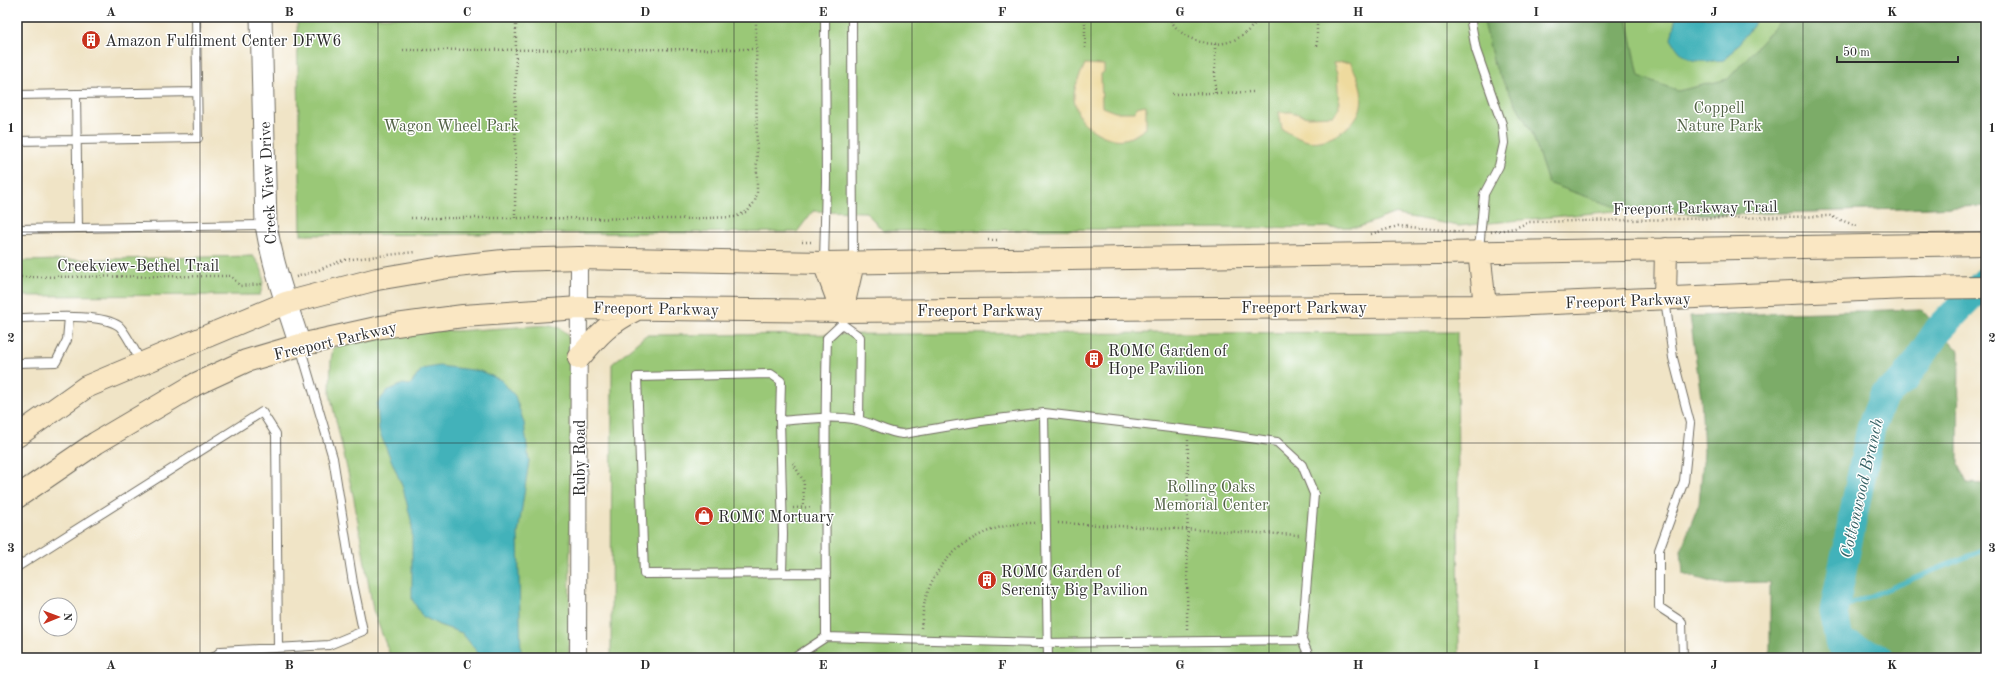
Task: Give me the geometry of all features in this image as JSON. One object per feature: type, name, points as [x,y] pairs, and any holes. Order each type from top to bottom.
[{"type":"main road","points":[[1480,242],[1485,306]]},
{"type":"main road","points":[[17,436],[86,387],[286,303],[377,279],[448,266],[512,260],[579,258],[852,263],[1480,242],[1666,249],[1986,244]]},
{"type":"main road","points":[[1665,298],[1666,249]]},
{"type":"main road","points":[[824,263],[842,317]]},
{"type":"main road","points":[[842,317],[852,263]]},
{"type":"main road","name":"Freeport Parkway","points":[[17,497],[96,443],[196,384],[246,361],[300,345],[381,327],[463,316],[580,308],[638,308],[842,317],[1485,306],[1908,288],[1986,287]]},
{"type":"main road","points":[[579,358],[599,334],[617,319],[638,308]]},
{"type":"street","name":"Creek View Drive","points":[[261,17],[266,225],[278,282],[300,345]]},
{"type":"street","name":"Ruby Road","points":[[578,658],[579,258]]},
{"type":"lane","points":[[17,142],[198,138],[196,17]]},
{"type":"lane","points":[[824,263],[826,182],[825,17]]},
{"type":"lane","points":[[852,17],[852,263]]},
{"type":"lane","points":[[1470,17],[1476,50],[1502,124],[1504,143],[1499,166],[1484,194],[1480,242]]},
{"type":"lane","points":[[17,95],[197,92]]},
{"type":"lane","points":[[76,94],[78,228]]},
{"type":"lane","points":[[17,229],[266,225]]},
{"type":"lane","points":[[1665,298],[1673,358],[1690,423],[1684,481],[1659,550],[1659,607],[1682,622],[1683,658]]},
{"type":"lane","points":[[17,362],[56,362],[66,340],[69,317]]},
{"type":"lane","points":[[17,318],[91,317],[110,322],[119,326],[142,363]]},
{"type":"lane","points":[[826,638],[827,338],[842,317],[860,337],[859,420]]},
{"type":"lane","points":[[213,658],[221,650],[329,645],[363,631],[352,576],[333,458],[300,345]]},
{"type":"lane","points":[[782,573],[780,422],[781,380],[770,374],[637,377],[644,574],[826,573]]},
{"type":"lane","points":[[17,567],[262,412],[276,434],[278,648]]},
{"type":"lane","points":[[780,422],[826,418],[859,420],[883,430],[903,434],[981,421],[1044,413],[1278,442],[1302,466],[1314,494],[1302,640],[1310,658]]},
{"type":"lane","points":[[1044,413],[1048,658]]},
{"type":"lane","points":[[794,658],[826,638],[1048,643],[1302,640]]},
{"type":"path","points":[[516,17],[516,218]]},
{"type":"path","points":[[411,218],[685,219],[734,217],[748,211],[755,201],[757,192],[756,17]]},
{"type":"path","points":[[1085,17],[1085,48]]},
{"type":"path","points":[[1169,17],[1178,29],[1188,37],[1198,42],[1215,44],[1234,40],[1244,34],[1259,17]]},
{"type":"path","points":[[1316,17],[1317,49]]},
{"type":"path","points":[[1215,44],[1215,94]]},
{"type":"path","points":[[403,50],[756,49]]},
{"type":"path","points":[[1172,94],[1254,92]]},
{"type":"path","name":"Freeport Parkway Trail","points":[[1480,242],[1529,222],[1830,216],[1863,227]]},
{"type":"path","name":"Creekview-Bethel Trail","points":[[17,277],[231,276],[240,286],[278,282]]},
{"type":"path","points":[[1187,641],[1188,430]]},
{"type":"path","points":[[793,455],[793,462],[804,482],[803,506]]},
{"type":"path","points":[[782,509],[803,506],[826,508]]},
{"type":"path","points":[[920,640],[923,610],[928,591],[937,574],[955,550],[975,537],[998,526],[1026,522],[1311,535]]},
{"type":"green space","name":"Wagon Wheel Park","points":[[297,17],[1986,17],[1986,206],[1718,215],[1624,210],[1459,226],[1393,214],[1359,227],[883,231],[866,212],[813,211],[797,232],[301,235]]},
{"type":"green space","name":"Coppell Nature Park","points":[[1483,17],[1627,17],[1639,76],[1678,91],[1728,79],[1784,17],[1986,17],[1986,206],[1718,215],[1624,210],[1548,183],[1532,133],[1494,65]]},
{"type":"green space","points":[[253,256],[260,266],[263,274],[263,283],[260,295],[17,296],[17,261]]},
{"type":"green space","points":[[1921,309],[1959,351],[1958,464],[1967,483],[1986,484],[1986,658],[1770,658],[1770,582],[1715,583],[1683,574],[1681,550],[1699,503],[1704,452],[1701,397],[1690,316]]},
{"type":"green space","points":[[550,325],[564,331],[567,334],[572,353],[569,658],[391,658],[373,610],[354,499],[330,394],[331,360],[333,348],[359,341],[426,330],[456,331]]},
{"type":"green space","name":"Rolling Oaks Memorial Center","points":[[1457,332],[1459,658],[611,658],[612,364],[646,335]]},
{"type":"sand","points":[[1350,62],[1356,73],[1362,97],[1360,110],[1351,124],[1337,135],[1329,139],[1312,142],[1296,137],[1282,129],[1279,112],[1291,112],[1308,117],[1334,116],[1339,107],[1337,74],[1333,63]]},
{"type":"sand","points":[[1085,64],[1104,65],[1104,72],[1101,74],[1102,107],[1115,112],[1135,112],[1136,107],[1146,105],[1146,128],[1127,138],[1112,139],[1094,131],[1081,119],[1074,99],[1074,94],[1076,85]]},
{"type":"water","points":[[1676,17],[1757,17],[1753,26],[1725,60],[1700,61],[1688,58],[1682,54],[1671,39]]},
{"type":"water","points":[[439,366],[480,371],[501,380],[515,396],[524,423],[529,461],[518,534],[521,658],[479,658],[478,653],[462,633],[439,625],[422,616],[412,599],[412,524],[403,488],[379,431],[377,404],[387,391],[403,384],[410,385],[422,369]]},
{"type":"waterway","name":"Cottonwood Branch","points":[[1880,658],[1839,642],[1834,611],[1871,428],[1883,397],[1905,379],[1939,329],[1986,281]]},
{"type":"waterway","points":[[1834,611],[1986,549]]},
{"type":"place","name":"Amazon Fulfilment Center DFW6","points":[[91,40]]},
{"type":"place","name":"ROMC Garden of Hope Pavilion","points":[[1094,359]]},
{"type":"place","name":"ROMC Mortuary","points":[[704,516]]},
{"type":"place","name":"ROMC Garden of Serenity Big Pavilion","points":[[987,580]]}]
